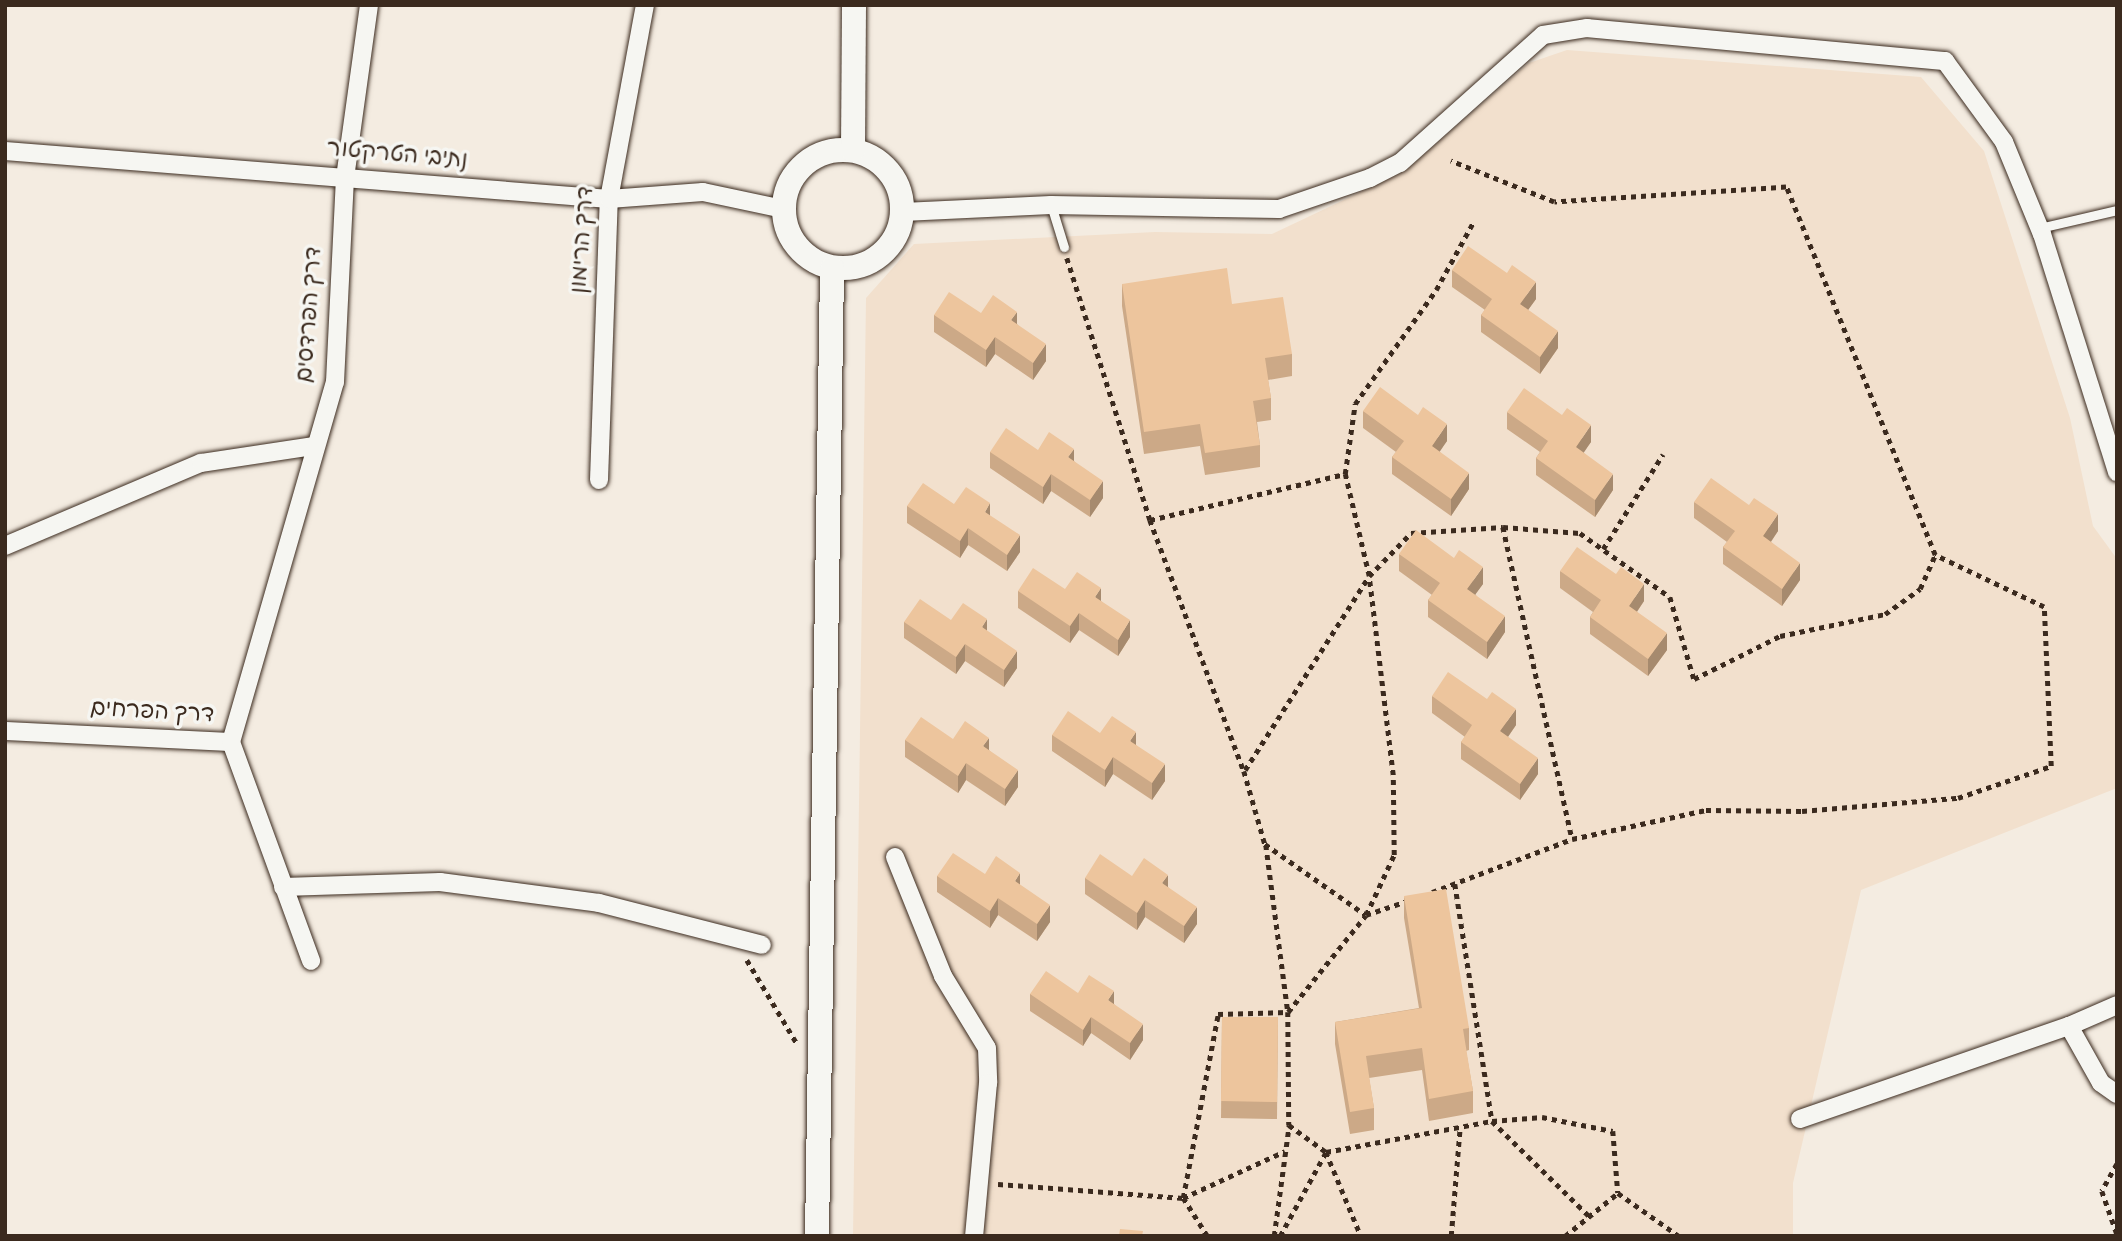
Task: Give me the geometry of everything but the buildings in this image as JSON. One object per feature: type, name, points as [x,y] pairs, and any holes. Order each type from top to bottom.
[{"type":"main road","points":[[853,5],[853,150]]},
{"type":"main road","points":[[836,150],[853,150],[869,156],[889,172],[901,195],[903,212],[898,232],[872,262],[832,268],[803,254],[792,241],[783,209],[786,192],[805,163],[836,150]]},
{"type":"main road","points":[[817,1236],[832,268]]},
{"type":"street","name":"דרך הפרדסים","points":[[231,742],[314,446],[335,382],[345,178],[369,5]]},
{"type":"street","name":"דרך הרימון","points":[[598,480],[610,199],[645,5]]},
{"type":"street","points":[[903,212],[1051,205],[1279,209],[1370,178],[1400,163],[1543,35],[1587,28],[1945,61],[2004,142],[2039,228],[2117,472]]},
{"type":"street","name":"נתיבי הטרקטור","points":[[5,151],[610,199],[703,192],[783,209]]},
{"type":"street","points":[[5,546],[201,463],[314,446]]},
{"type":"street","name":"דרך הפרחים","points":[[5,731],[231,742],[311,961]]},
{"type":"street","points":[[894,857],[943,976],[987,1048],[974,1236]]},
{"type":"street","points":[[283,887],[440,883],[599,903],[762,945]]},
{"type":"street","points":[[1800,1119],[2069,1026],[2117,1005]]},
{"type":"street","points":[[2069,1026],[2101,1083],[2117,1094]]},
{"type":"lane","points":[[1051,205],[1064,247]]},
{"type":"lane","points":[[2039,228],[2117,211]]},
{"type":"path","points":[[1430,893],[1572,839],[1706,810],[1802,811],[1958,798],[2051,766],[2044,607],[1935,555],[1786,187],[1554,202],[1451,160]]},
{"type":"path","points":[[1207,1236],[1183,1198],[1218,1014],[1288,1012],[1366,915],[1394,855],[1393,775],[1369,576],[1345,474],[1355,404],[1436,290],[1474,221]]},
{"type":"path","points":[[1064,247],[1150,520],[1244,771],[1265,844],[1288,1012],[1289,1125],[1274,1236]]},
{"type":"path","points":[[1603,549],[1663,454]]},
{"type":"path","points":[[1150,520],[1345,474]]},
{"type":"path","points":[[1244,771],[1369,576],[1411,533],[1503,527],[1580,533],[1670,597],[1694,679],[1780,636],[1885,614],[1920,589],[1935,555]]},
{"type":"path","points":[[1503,527],[1572,839]]},
{"type":"path","points":[[1265,844],[1366,915]]},
{"type":"path","points":[[1455,884],[1492,1121],[1589,1216]]},
{"type":"path","points":[[1366,915],[1417,897]]},
{"type":"path","points":[[733,936],[796,1041],[797,1055]]},
{"type":"path","points":[[1326,1152],[1492,1121],[1542,1118],[1613,1131],[1618,1193]]},
{"type":"path","points":[[1289,1125],[1326,1152],[1361,1236]]},
{"type":"path","points":[[1451,1236],[1461,1127]]},
{"type":"path","points":[[979,1183],[1183,1198],[1285,1151]]},
{"type":"path","points":[[1280,1236],[1326,1152]]},
{"type":"path","points":[[2117,1164],[2102,1191],[2117,1234]]},
{"type":"path","points":[[1565,1236],[1618,1193]]},
{"type":"path","points":[[1618,1193],[1679,1236]]},
{"type":"shaded area","points":[[1567,50],[1921,77],[1984,151],[2070,418],[2093,526],[2117,559],[2117,788],[1861,890],[1793,1183],[1793,1236],[853,1236],[866,298],[914,244],[1155,232],[1272,234],[1405,171],[1529,63]]}]
